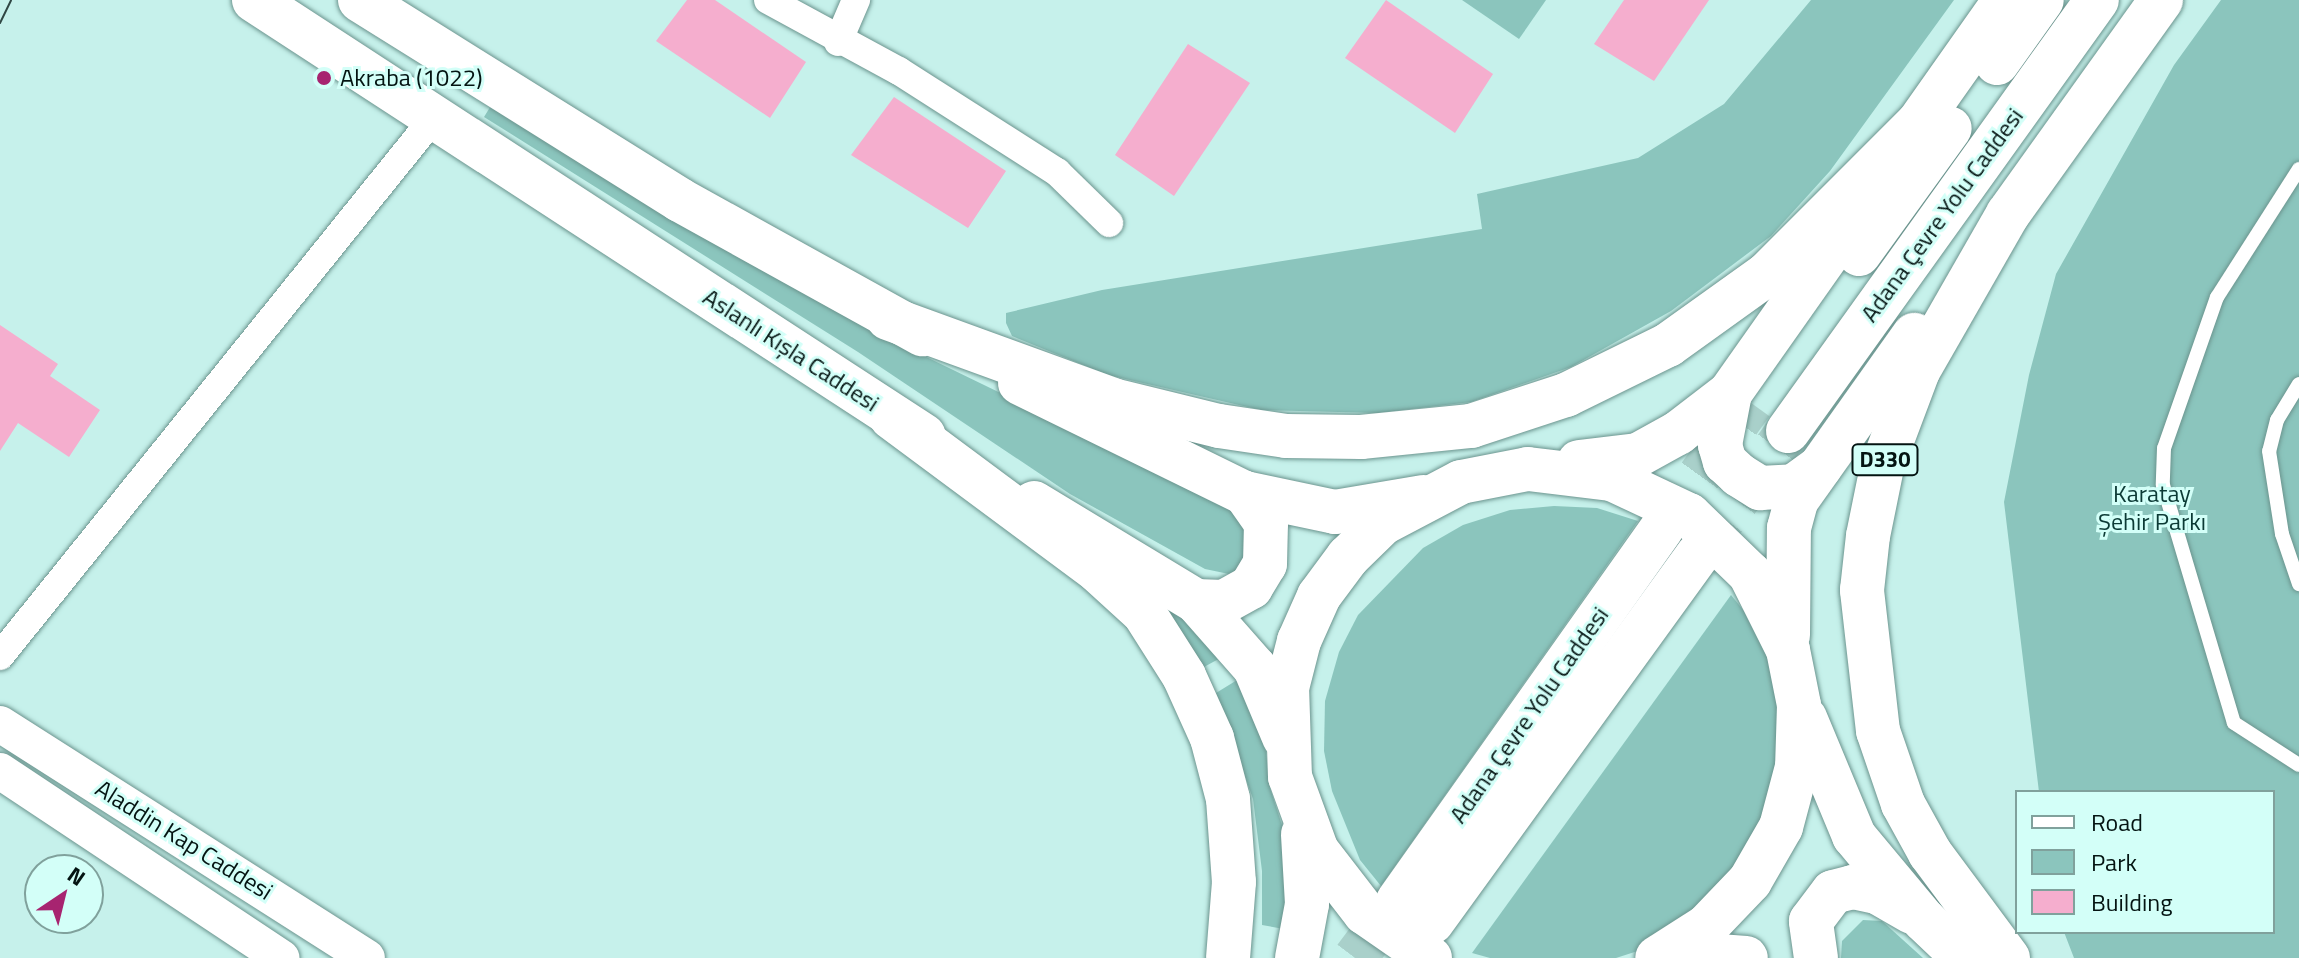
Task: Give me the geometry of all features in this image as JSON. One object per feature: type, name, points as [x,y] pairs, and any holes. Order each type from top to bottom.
[{"type":"main road","name":"Aslanlı Kışla Caddesi","points":[[254,0],[436,115],[891,417],[1196,601],[1255,668],[1284,737]]},
{"type":"main road","points":[[360,0],[680,200],[888,318],[1245,493],[1335,512],[1424,497],[1500,472],[1638,455],[1741,398]]},
{"type":"main road","points":[[1826,460],[1810,478],[1794,486],[1760,488],[1725,462],[1720,445],[1741,398],[1916,125],[2005,0]]},
{"type":"main road","name":"Adana Çevre Yolu Caddesi","points":[[1741,398],[2042,0]]},
{"type":"main road","name":"Adana Çevre Yolu Caddesi","points":[[1788,431],[2097,0]]},
{"type":"main road","name":"D330","points":[[2008,958],[1930,853],[1903,804],[1878,731],[1862,590],[1882,467],[1918,371],[2008,214],[2161,0]]},
{"type":"main road","points":[[888,318],[1113,400],[1219,426],[1286,436],[1361,437],[1471,426],[1566,395],[1668,345],[1767,274],[1916,125]]},
{"type":"main road","points":[[1964,958],[1924,920],[1843,820],[1799,705],[1788,650],[1789,528],[1796,501],[2008,214]]},
{"type":"main road","points":[[891,417],[1098,571],[1144,613],[1184,676],[1212,738],[1228,799],[1234,882],[1228,958]]},
{"type":"main road","points":[[1500,472],[1585,473],[1639,488],[1677,508],[1711,533],[1750,574],[1788,650]]},
{"type":"main road","points":[[1196,601],[1224,602],[1251,587],[1265,564],[1266,523],[1245,493]]},
{"type":"main road","points":[[1297,958],[1307,904],[1301,816],[1284,737],[1290,676],[1319,596],[1374,532],[1424,497]]},
{"type":"main road","name":"Adana Çevre Yolu Caddesi","points":[[1420,927],[1661,529]]},
{"type":"main road","name":"Adana Çevre Yolu Caddesi","points":[[1420,927],[1698,554]]},
{"type":"main road","points":[[1657,958],[1707,926],[1750,881],[1781,827],[1797,767],[1799,705]]},
{"type":"main road","points":[[1301,816],[1338,884],[1395,938],[1420,927]]},
{"type":"main road","points":[[1816,958],[1811,921],[1833,892],[1853,887],[1877,892],[1924,920]]},
{"type":"main road","points":[[1663,958],[1691,954],[1746,958]]},
{"type":"street","points":[[768,0],[838,42],[899,71],[1057,172],[1109,223]]},
{"type":"street","points":[[838,42],[856,0]]},
{"type":"street","points":[[0,656],[436,115]]},
{"type":"street","name":"Aladdin Kap Caddesi","points":[[0,724],[367,958]]},
{"type":"street","name":"Aladdin Kap Caddesi","points":[[0,771],[281,958]]},
{"type":"lane","points":[[2299,169],[2217,297],[2164,448],[2163,485],[2234,723],[2299,765]]},
{"type":"lane","points":[[2299,384],[2277,420],[2269,451],[2282,534],[2299,584]]},
{"type":"green space","points":[[1462,0],[1546,0],[1519,39]]},
{"type":"green space","points":[[1811,0],[1954,0],[1830,171],[1771,236],[1671,311],[1571,367],[1471,402],[1378,413],[1261,410],[1108,375],[1012,336],[1006,323],[1006,313],[1102,290],[1482,229],[1477,194],[1638,158],[1724,104]]},
{"type":"green space","name":"Karatay Şehir Parkı","points":[[2221,0],[2299,0],[2299,958],[2074,958],[2065,934],[2275,934],[2275,790],[2039,790],[2004,502],[2029,375],[2056,274],[2174,65]]},
{"type":"green space","points":[[492,104],[912,350],[1233,506],[1248,517],[1247,567],[1229,574],[1205,569],[1070,494],[858,352],[484,117]]},
{"type":"green space","points":[[1554,506],[1597,508],[1638,521],[1381,886],[1360,860],[1332,791],[1324,751],[1325,701],[1339,652],[1358,615],[1423,548],[1463,525],[1510,510]]},
{"type":"green space","points":[[1731,595],[1748,616],[1779,682],[1786,722],[1753,858],[1647,948],[1616,958],[1490,958],[1472,953]]},
{"type":"green space","points":[[1158,604],[1179,612],[1224,656],[1204,667]]},
{"type":"green space","points":[[1242,677],[1263,726],[1270,788],[1290,850],[1300,932],[1262,925],[1262,871],[1253,799],[1216,693]]},
{"type":"green space","points":[[1863,920],[1882,921],[1923,958],[1841,958],[1842,941]]},
{"type":"building","points":[[687,0],[715,0],[806,62],[770,118],[656,41]]},
{"type":"building","points":[[1386,0],[1493,74],[1455,133],[1345,58]]},
{"type":"building","points":[[1624,0],[1709,0],[1654,81],[1594,44]]},
{"type":"building","points":[[1188,44],[1250,83],[1174,196],[1115,155]]},
{"type":"building","points":[[894,97],[1006,171],[968,228],[851,155]]},
{"type":"building","points":[[0,325],[58,364],[50,376],[100,410],[69,457],[18,423],[0,451]]},
{"type":"tunnel","points":[[1661,529],[1752,403]]},
{"type":"tunnel","points":[[1698,554],[1788,431]]},
{"type":"tunnel","points":[[1355,958],[1398,901]]},
{"type":"tram line","points":[[0,23],[11,0]]},
{"type":"place","name":"Akraba (1022)","points":[[324,78]]}]
